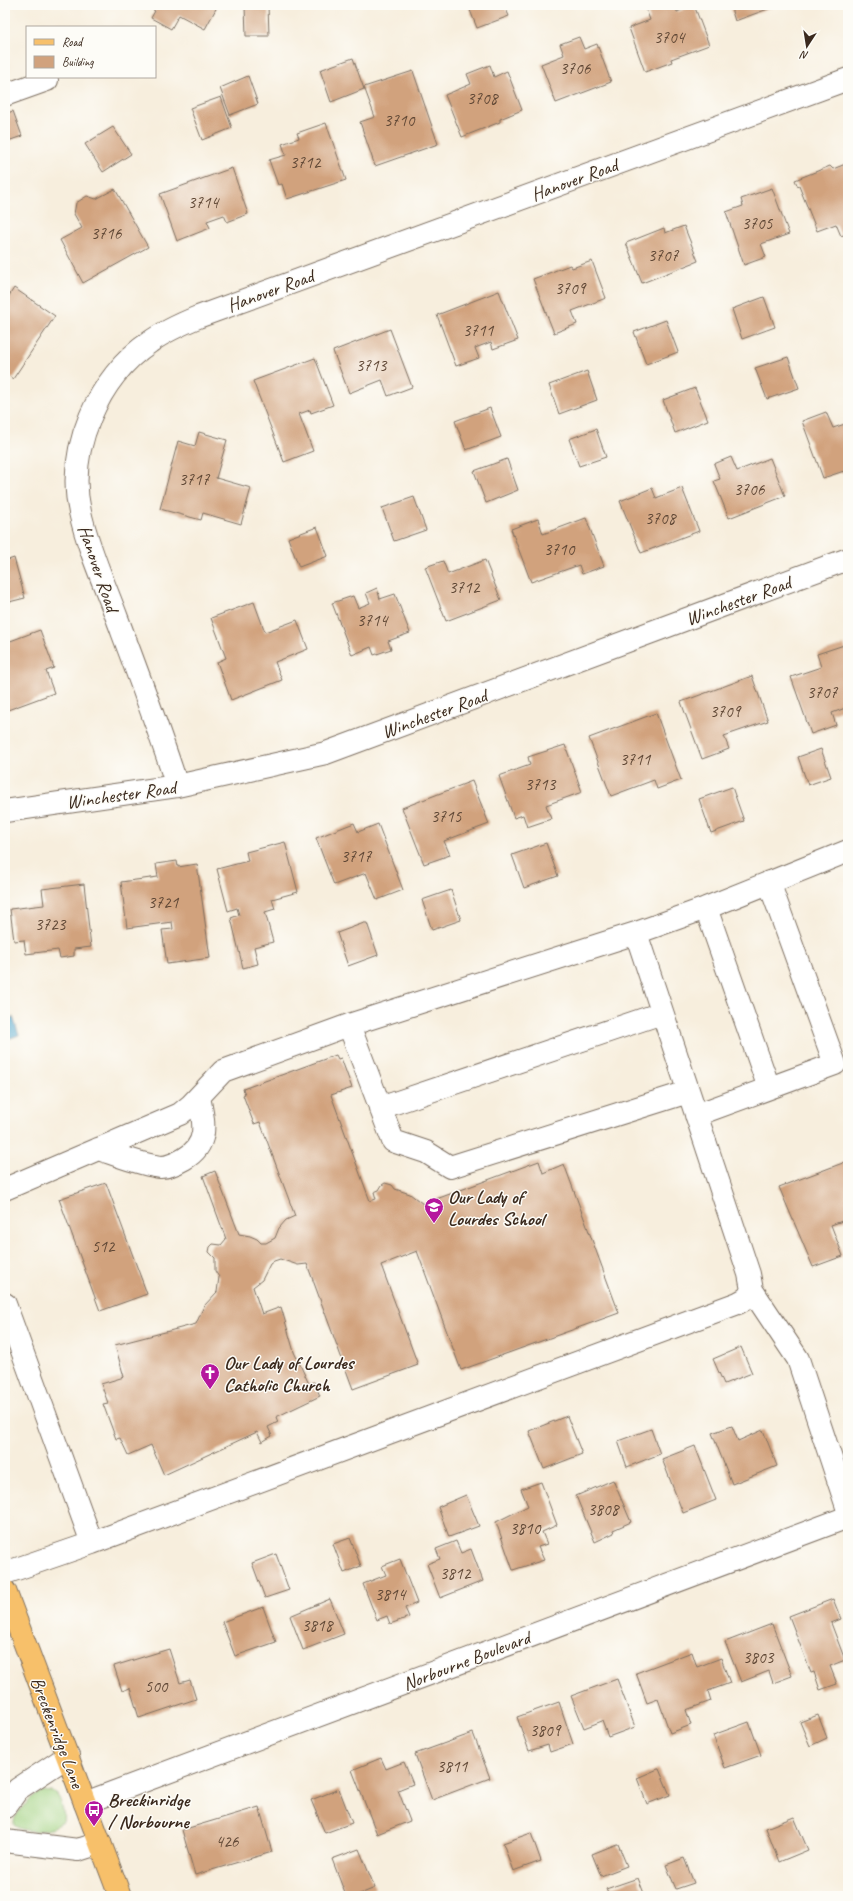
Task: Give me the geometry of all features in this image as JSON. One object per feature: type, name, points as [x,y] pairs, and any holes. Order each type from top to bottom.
[{"type":"main road","name":"Breckenridge Lane","points":[[5,1590],[120,1896]]},
{"type":"street","name":"Hanover Road","points":[[177,786],[166,751],[93,552],[80,511],[77,484],[78,463],[83,436],[96,404],[110,381],[128,360],[149,342],[172,328],[198,316],[848,79]]},
{"type":"street","points":[[5,95],[47,80]]},
{"type":"street","name":"Winchester Road","points":[[5,811],[177,786],[326,753],[848,559]]},
{"type":"street","points":[[5,1189],[180,1114],[223,1071],[349,1024],[636,933],[706,908],[848,851]]},
{"type":"street","points":[[696,1115],[835,1064],[769,882]]},
{"type":"street","points":[[706,908],[770,1088]]},
{"type":"street","points":[[636,933],[749,1274],[752,1290],[798,1359],[848,1510]]},
{"type":"street","points":[[380,1108],[662,1013]]},
{"type":"street","points":[[349,1024],[393,1141],[426,1152],[450,1167],[688,1092]]},
{"type":"street","points":[[98,1149],[162,1167],[176,1164],[191,1155],[201,1144],[204,1131],[203,1117],[198,1097]]},
{"type":"street","points":[[5,1573],[92,1543],[738,1303],[747,1298],[752,1290]]},
{"type":"street","points":[[5,1304],[92,1543]]},
{"type":"street","name":"Norbourne Boulevard","points":[[85,1803],[848,1516]]},
{"type":"street","points":[[5,1807],[18,1789],[68,1756]]},
{"type":"street","points":[[5,1841],[78,1850],[100,1843]]},
{"type":"green space","points":[[43,1791],[53,1792],[58,1796],[63,1811],[63,1822],[55,1827],[41,1831],[25,1830],[16,1827],[13,1824],[17,1814],[34,1797]]},
{"type":"water","points":[[13,1017],[19,1035],[5,1040],[5,1020]]},
{"type":"building","points":[[145,5],[218,5],[205,29],[179,15],[171,29],[151,18],[155,11]]},
{"type":"building","points":[[268,5],[269,36],[246,36],[245,6]]},
{"type":"building","points":[[468,5],[504,5],[509,16],[477,28]]},
{"type":"building","points":[[656,5],[675,5],[677,12],[694,5],[709,45],[671,59],[672,62],[645,72],[629,28],[650,20],[646,9]]},
{"type":"building","points":[[730,5],[779,5],[735,21]]},
{"type":"building","points":[[579,37],[584,49],[597,44],[611,82],[556,103],[541,64],[564,55],[560,44]]},
{"type":"building","points":[[353,58],[364,89],[331,102],[320,70]]},
{"type":"building","points":[[490,65],[494,77],[507,71],[522,110],[500,119],[500,122],[462,137],[445,95],[471,84],[467,74]]},
{"type":"building","points":[[413,71],[438,144],[375,166],[360,122],[375,117],[364,87]]},
{"type":"building","points":[[248,76],[258,104],[230,115],[220,88]]},
{"type":"building","points":[[221,97],[232,128],[202,140],[190,108]]},
{"type":"building","points":[[13,111],[22,136],[5,142],[5,114]]},
{"type":"building","points":[[326,123],[346,180],[287,199],[282,184],[278,185],[269,160],[286,155],[282,144],[299,138],[297,133]]},
{"type":"building","points":[[113,127],[131,154],[103,172],[85,144]]},
{"type":"building","points":[[848,163],[848,233],[841,236],[836,224],[817,231],[799,186],[798,187],[795,180],[830,166],[833,169]]},
{"type":"building","points":[[232,168],[248,214],[227,222],[224,215],[207,221],[210,228],[177,241],[160,194]]},
{"type":"building","points":[[772,188],[789,234],[761,244],[766,257],[744,265],[726,212],[743,206],[741,199]]},
{"type":"building","points":[[115,189],[148,247],[83,283],[60,240],[82,228],[74,214],[76,203],[87,196],[96,199]]},
{"type":"building","points":[[684,226],[698,261],[642,283],[626,243],[664,228],[665,233]]},
{"type":"building","points":[[592,261],[606,298],[572,311],[577,324],[554,333],[533,279],[570,265],[572,268]]},
{"type":"building","points":[[14,288],[55,316],[13,379],[5,373],[5,298],[7,299]]},
{"type":"building","points":[[499,291],[518,340],[493,349],[491,342],[475,348],[479,358],[456,366],[437,315]]},
{"type":"building","points":[[764,297],[775,327],[742,339],[732,309]]},
{"type":"building","points":[[666,320],[678,352],[646,364],[634,332]]},
{"type":"building","points":[[390,329],[412,387],[388,396],[382,380],[349,393],[333,351]]},
{"type":"building","points":[[788,357],[799,388],[767,399],[755,368]]},
{"type":"building","points":[[315,358],[333,405],[311,413],[310,410],[299,414],[313,451],[284,462],[253,381]]},
{"type":"building","points":[[587,371],[597,400],[559,414],[549,385]]},
{"type":"building","points":[[695,388],[708,420],[675,433],[663,400]]},
{"type":"building","points":[[490,408],[501,437],[466,450],[455,421]]},
{"type":"building","points":[[826,412],[833,428],[848,423],[848,475],[846,475],[844,471],[823,478],[802,421]]},
{"type":"building","points":[[596,429],[606,457],[579,466],[569,439]]},
{"type":"building","points":[[199,432],[227,440],[216,478],[251,488],[241,524],[203,513],[201,520],[160,509],[178,441],[195,446]]},
{"type":"building","points":[[731,457],[737,471],[770,458],[785,496],[729,518],[714,481],[720,479],[714,464]]},
{"type":"building","points":[[507,459],[518,490],[486,503],[474,471]]},
{"type":"building","points":[[652,488],[656,498],[682,488],[699,531],[641,553],[620,501]]},
{"type":"building","points":[[414,497],[426,530],[394,541],[382,508]]},
{"type":"building","points":[[586,518],[604,566],[582,574],[579,565],[531,582],[511,529],[538,519],[543,534]]},
{"type":"building","points":[[317,527],[328,556],[299,567],[288,538]]},
{"type":"building","points":[[14,558],[25,598],[5,603],[5,561]]},
{"type":"building","points":[[485,560],[501,600],[446,621],[425,567],[443,561],[448,574]]},
{"type":"building","points":[[377,588],[380,599],[395,594],[410,633],[388,641],[391,649],[374,655],[371,647],[352,655],[332,603],[353,596],[358,608],[370,603],[366,593]]},
{"type":"building","points":[[254,602],[265,632],[297,620],[308,649],[275,662],[282,680],[231,700],[217,662],[226,658],[211,618]]},
{"type":"building","points":[[40,630],[54,668],[46,671],[54,693],[5,711],[5,643]]},
{"type":"building","points":[[844,645],[848,655],[848,707],[832,713],[836,725],[811,734],[791,677],[821,667],[817,654]]},
{"type":"building","points":[[752,676],[768,721],[724,736],[729,749],[702,759],[681,702]]},
{"type":"building","points":[[656,713],[681,780],[657,789],[654,780],[611,796],[589,738]]},
{"type":"building","points":[[565,745],[582,792],[546,805],[551,819],[527,827],[523,815],[514,818],[499,776],[530,765],[528,757]]},
{"type":"building","points":[[821,749],[831,777],[808,785],[798,757]]},
{"type":"building","points":[[472,781],[489,824],[444,841],[450,855],[424,864],[402,808]]},
{"type":"building","points":[[732,787],[744,821],[711,833],[699,799]]},
{"type":"building","points":[[354,823],[358,832],[378,824],[403,890],[377,900],[366,873],[334,885],[316,838]]},
{"type":"building","points":[[285,842],[298,892],[272,899],[275,909],[265,912],[273,942],[254,947],[258,964],[243,968],[231,918],[239,915],[237,908],[228,911],[217,869],[248,861],[246,852]]},
{"type":"building","points":[[546,843],[558,876],[524,888],[512,855]]},
{"type":"building","points":[[177,861],[178,867],[197,864],[210,958],[167,964],[162,930],[173,929],[172,922],[127,928],[121,882],[158,877],[156,864]]},
{"type":"building","points":[[84,884],[91,947],[74,949],[74,956],[60,958],[58,950],[26,954],[24,940],[14,941],[10,909],[44,905],[42,889]]},
{"type":"building","points":[[451,890],[461,920],[432,930],[422,900]]},
{"type":"building","points":[[367,923],[378,955],[348,966],[337,933]]},
{"type":"building","name":"Our Lady of Lourdes School","points":[[336,1055],[338,1059],[341,1058],[352,1088],[331,1095],[370,1201],[376,1199],[374,1192],[379,1190],[385,1183],[392,1185],[395,1189],[410,1194],[423,1204],[539,1161],[543,1173],[564,1164],[619,1313],[461,1370],[417,1251],[381,1265],[418,1365],[353,1389],[307,1264],[298,1265],[280,1259],[274,1261],[270,1264],[262,1280],[253,1287],[262,1314],[281,1307],[294,1352],[309,1384],[314,1382],[320,1396],[276,1417],[278,1422],[268,1427],[272,1436],[262,1442],[257,1432],[164,1475],[151,1445],[128,1455],[120,1438],[116,1439],[103,1404],[108,1403],[101,1384],[124,1377],[115,1345],[196,1324],[204,1306],[217,1292],[219,1277],[215,1271],[215,1258],[209,1252],[210,1247],[213,1244],[221,1245],[226,1239],[203,1176],[215,1171],[239,1234],[250,1236],[257,1239],[261,1243],[266,1243],[275,1238],[279,1228],[286,1220],[295,1216],[260,1122],[254,1124],[243,1095],[245,1094],[243,1089]]},
{"type":"building","points":[[848,1161],[848,1219],[831,1225],[843,1256],[813,1267],[779,1187]]},
{"type":"building","points":[[106,1183],[147,1294],[100,1311],[59,1199]]},
{"type":"building","points":[[741,1347],[752,1373],[724,1384],[713,1359]]},
{"type":"building","points":[[567,1416],[582,1454],[544,1469],[529,1431]]},
{"type":"building","points":[[732,1426],[738,1441],[763,1430],[777,1466],[732,1484],[712,1433]]},
{"type":"building","points":[[651,1429],[660,1454],[627,1467],[618,1441]]},
{"type":"building","points":[[695,1446],[716,1500],[683,1513],[662,1459]]},
{"type":"building","points":[[613,1480],[631,1522],[613,1530],[614,1533],[595,1542],[576,1496]]},
{"type":"building","points":[[541,1482],[557,1525],[542,1532],[547,1544],[538,1547],[544,1560],[513,1570],[496,1522],[528,1506],[521,1489]]},
{"type":"building","points":[[466,1495],[479,1526],[449,1537],[438,1507]]},
{"type":"building","points":[[350,1538],[361,1566],[344,1573],[333,1544]]},
{"type":"building","points":[[456,1541],[461,1553],[471,1549],[483,1581],[440,1598],[427,1564],[440,1559],[436,1549]]},
{"type":"building","points":[[276,1554],[289,1590],[265,1598],[252,1563]]},
{"type":"building","points":[[400,1559],[417,1603],[405,1608],[409,1617],[390,1624],[387,1616],[377,1620],[363,1584],[386,1575],[382,1566]]},
{"type":"building","points":[[330,1599],[344,1634],[303,1650],[290,1616]]},
{"type":"building","points":[[833,1599],[841,1619],[831,1623],[845,1660],[830,1666],[837,1684],[820,1690],[814,1672],[811,1673],[789,1616]]},
{"type":"building","points":[[263,1607],[276,1642],[235,1656],[222,1622]]},
{"type":"building","points":[[772,1624],[792,1676],[773,1683],[769,1671],[741,1682],[725,1642]]},
{"type":"building","points":[[169,1649],[180,1683],[190,1680],[196,1699],[139,1718],[130,1688],[122,1691],[114,1666]]},
{"type":"building","points":[[692,1652],[697,1667],[721,1658],[730,1683],[708,1691],[711,1701],[686,1710],[691,1725],[670,1733],[658,1699],[647,1703],[636,1673]]},
{"type":"building","points":[[617,1679],[635,1727],[608,1737],[602,1721],[584,1728],[571,1696]]},
{"type":"building","points":[[559,1702],[573,1744],[550,1752],[548,1745],[529,1751],[517,1717]]},
{"type":"building","points":[[818,1715],[827,1738],[810,1746],[800,1722]]},
{"type":"building","points":[[749,1722],[761,1755],[725,1768],[713,1735]]},
{"type":"building","points":[[473,1733],[490,1778],[432,1800],[415,1754]]},
{"type":"building","points":[[381,1758],[386,1769],[404,1762],[413,1784],[398,1790],[410,1821],[377,1834],[352,1770]]},
{"type":"building","points":[[658,1769],[670,1795],[647,1804],[637,1778]]},
{"type":"building","points":[[339,1789],[352,1823],[325,1833],[311,1800]]},
{"type":"building","points":[[259,1807],[272,1852],[195,1875],[182,1830]]},
{"type":"building","points":[[794,1817],[808,1850],[779,1862],[766,1828]]},
{"type":"building","points":[[531,1833],[541,1861],[513,1871],[503,1843]]},
{"type":"building","points":[[617,1844],[627,1866],[601,1876],[592,1854]]},
{"type":"building","points":[[359,1849],[375,1888],[355,1896],[346,1896],[332,1859]]},
{"type":"building","points":[[684,1858],[694,1883],[676,1889],[666,1865]]},
{"type":"building","points":[[638,1878],[645,1896],[609,1896],[606,1889]]},
{"type":"place","name":"Our Lady of Lourdes School","points":[[434,1224]]},
{"type":"place","name":"Our Lady of Lourdes Catholic Church","points":[[210,1390]]},
{"type":"place","name":"Breckinridge / Norbourne","points":[[94,1827]]}]
